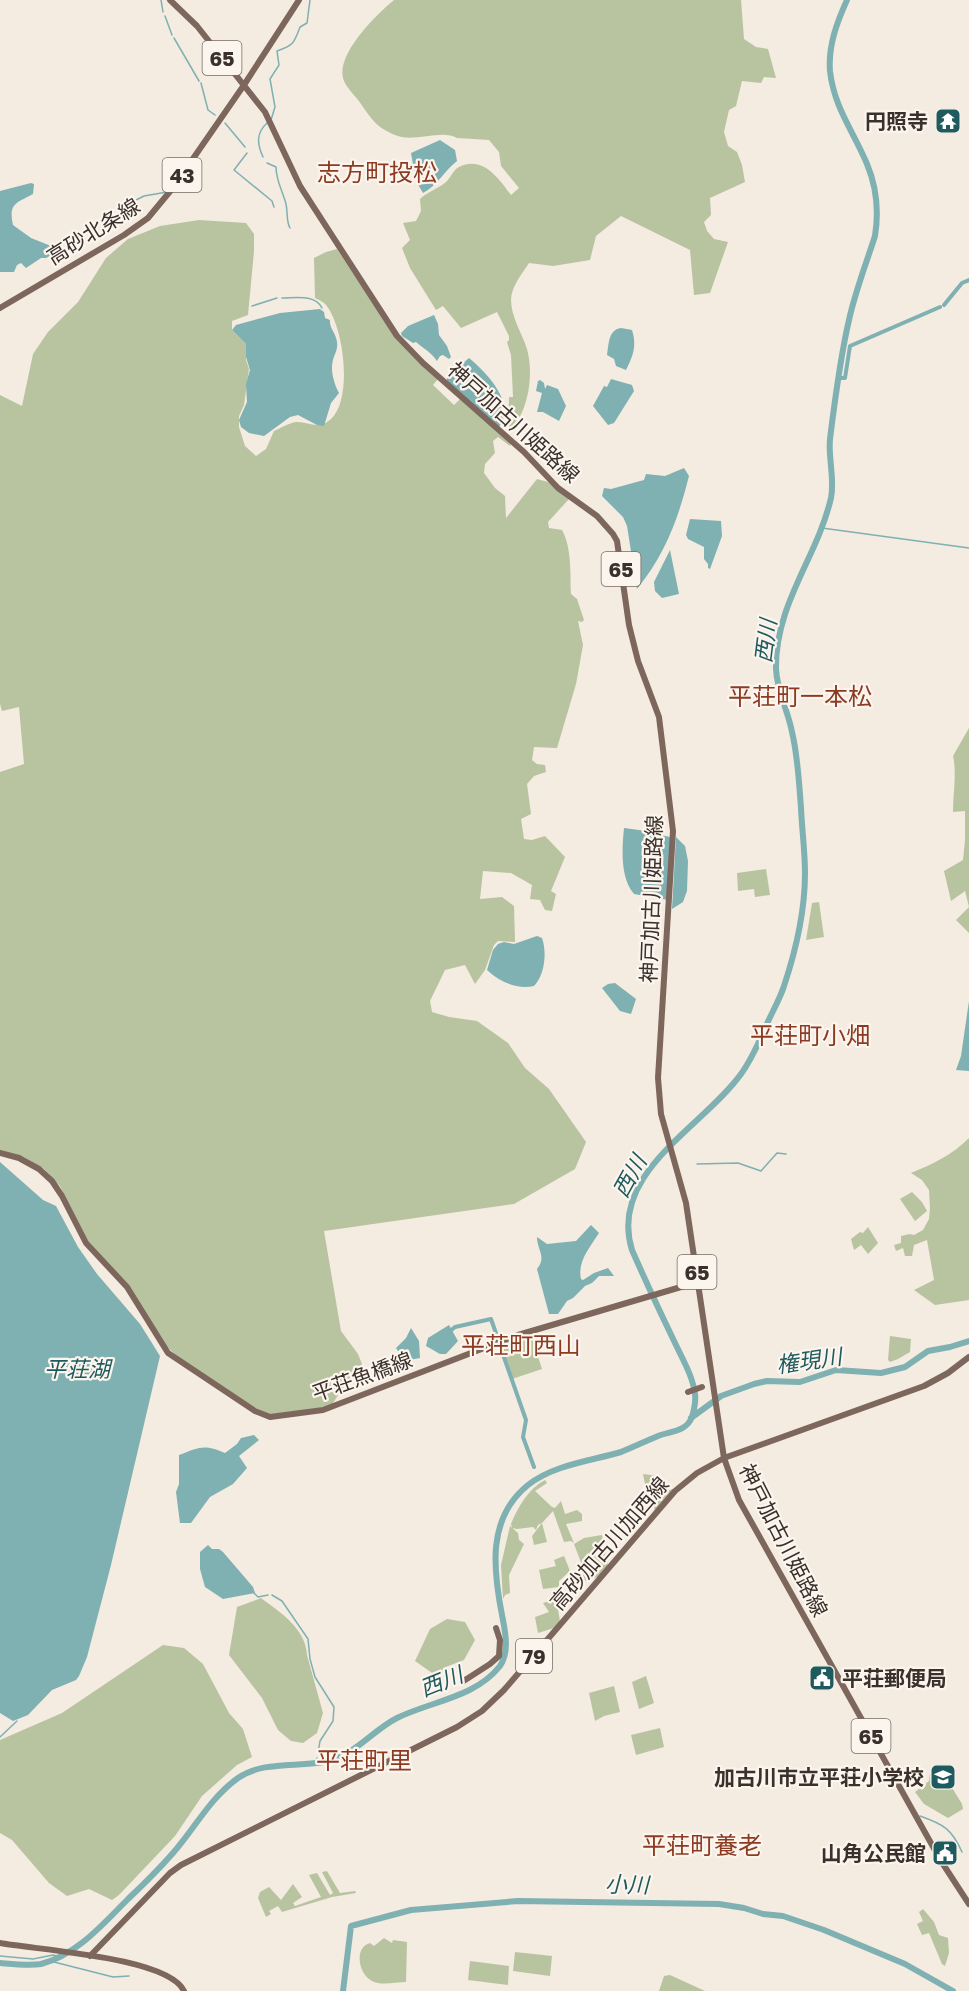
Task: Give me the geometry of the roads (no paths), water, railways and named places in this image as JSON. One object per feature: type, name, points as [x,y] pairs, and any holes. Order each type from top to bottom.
[{"type":"main road","name":"神戸加古川姫路線","points":[[170,0],[188,15],[270,120],[300,186],[397,336],[423,363],[524,452],[558,488],[597,516],[617,541],[630,631],[638,661],[659,717],[671,813],[672,860],[658,1078],[661,1114],[686,1203],[724,1458],[732,1485],[755,1528],[941,1861],[969,1904]]},
{"type":"main road","name":"高砂北条線","points":[[0,308],[124,235],[148,218],[164,200],[244,85],[299,0]]},
{"type":"main road","name":"高砂北条線","points":[[0,314],[14,298]]},
{"type":"main road","name":"平荘魚橋線","points":[[0,1153],[20,1158],[39,1169],[52,1181],[86,1243],[127,1287],[168,1353],[255,1411],[270,1417],[323,1410],[518,1335],[698,1282]]},
{"type":"main road","name":"高砂加古川加西線","points":[[90,1956],[99,1944],[181,1865],[457,1727],[482,1711],[504,1690],[675,1491],[697,1473],[724,1458],[924,1386],[948,1373],[969,1357]]},
{"type":"main road","points":[[689,1392],[701,1387]]},
{"type":"main road","points":[[462,1682],[499,1656],[500,1640],[496,1628]]},
{"type":"main road","points":[[0,1943],[135,1964],[167,1975],[183,1989]]},
{"type":"main road","points":[[99,1944],[102,1953],[112,1960]]},
{"type":"water","points":[[440,140],[455,150],[457,161],[423,193],[416,181],[411,153]]},
{"type":"water","points":[[34,184],[33,194],[18,202],[13,208],[13,225],[31,238],[56,248],[58,252],[41,258],[26,268],[21,263],[17,265],[14,272],[0,272],[0,191]]},
{"type":"water","points":[[320,309],[324,312],[325,318],[330,320],[336,339],[337,347],[332,368],[339,393],[331,403],[324,426],[317,425],[298,415],[290,417],[264,436],[249,433],[241,427],[239,420],[247,402],[246,384],[250,370],[246,357],[246,344],[232,330],[236,325],[280,313]]},
{"type":"water","points":[[434,315],[439,335],[451,357],[449,359],[443,355],[437,361],[416,342],[413,343],[402,336],[401,333],[408,326]]},
{"type":"water","points":[[621,328],[632,330],[634,341],[626,370],[616,366],[614,359],[607,355],[611,335]]},
{"type":"water","points":[[469,358],[498,389],[504,409],[504,418],[499,427],[446,382],[448,376]]},
{"type":"water","points":[[611,379],[632,385],[634,391],[614,423],[608,425],[593,406],[604,386],[607,387]]},
{"type":"water","points":[[540,380],[544,383],[545,389],[547,385],[558,389],[566,406],[559,421],[543,412],[537,412],[542,393],[536,391]]},
{"type":"water","points":[[684,468],[689,476],[670,535],[656,562],[637,589],[627,526],[623,517],[602,496],[604,488],[611,489],[644,480],[646,474],[665,476]]},
{"type":"water","points":[[690,519],[721,521],[722,536],[710,569],[704,559],[704,547],[688,539],[686,535]]},
{"type":"water","points":[[670,550],[679,594],[662,598],[655,591],[654,582]]},
{"type":"water","points":[[624,828],[661,833],[661,835],[670,837],[668,900],[634,894],[629,887],[623,863]]},
{"type":"water","points":[[676,837],[685,846],[688,861],[687,891],[683,902],[672,909]]},
{"type":"water","points":[[537,936],[542,938],[545,956],[541,976],[534,986],[521,987],[509,984],[487,970],[493,950],[498,944],[504,942],[514,944]]},
{"type":"water","points":[[615,983],[636,999],[631,1014],[620,1011],[602,988]]},
{"type":"water","points":[[969,1001],[969,1071],[956,1070],[961,1056]]},
{"type":"water","name":"平荘湖","points":[[0,1162],[43,1200],[56,1206],[78,1247],[97,1274],[140,1324],[160,1356],[87,1657],[76,1680],[52,1690],[28,1715],[13,1721],[0,1713]]},
{"type":"water","points":[[591,1225],[599,1233],[583,1261],[581,1279],[608,1268],[614,1276],[599,1276],[567,1301],[558,1314],[549,1314],[537,1269],[541,1257],[537,1237],[547,1244],[576,1241]]},
{"type":"water","points":[[449,1325],[458,1341],[446,1354],[440,1354],[426,1346],[428,1338]]},
{"type":"water","points":[[411,1328],[419,1341],[420,1358],[409,1360],[406,1351],[398,1351],[396,1348],[406,1338]]},
{"type":"water","points":[[254,1435],[259,1440],[239,1456],[247,1468],[233,1484],[210,1497],[191,1523],[180,1523],[176,1492],[179,1484],[179,1455],[202,1448],[212,1448],[225,1453],[241,1438]]},
{"type":"water","points":[[208,1545],[212,1549],[219,1549],[223,1552],[253,1587],[255,1593],[223,1599],[205,1587],[200,1569],[200,1552]]},
{"type":"waterway","points":[[161,0],[163,12]]},
{"type":"waterway","points":[[271,120],[275,107],[270,79],[279,65],[277,51],[293,43],[300,27],[307,23],[310,0]]},
{"type":"waterway","name":"西川","points":[[0,1963],[41,1964],[54,1960],[78,1946],[157,1871],[219,1795],[248,1772],[338,1758],[397,1718],[452,1698],[490,1677],[500,1666],[506,1647],[496,1580],[496,1545],[505,1513],[515,1498],[538,1478],[572,1464],[621,1452],[678,1430],[686,1426],[692,1417],[695,1399],[692,1381],[632,1250],[628,1223],[634,1197],[646,1174],[663,1153],[724,1094],[749,1062],[782,991],[799,931],[805,873],[800,789],[794,741],[777,677],[778,645],[789,602],[825,520],[831,498],[830,439],[840,364],[851,310],[875,236],[877,218],[875,191],[870,173],[840,108],[830,71],[830,52],[834,34],[847,0]]},
{"type":"waterway","points":[[165,16],[172,35]]},
{"type":"waterway","points":[[174,38],[199,81]]},
{"type":"waterway","points":[[201,83],[208,110],[215,115]]},
{"type":"waterway","points":[[225,123],[245,147]]},
{"type":"waterway","points":[[263,157],[259,139],[267,123]]},
{"type":"waterway","points":[[247,153],[234,170],[272,201],[274,207]]},
{"type":"waterway","points":[[267,163],[276,167],[290,228]]},
{"type":"waterway","points":[[126,205],[144,196],[167,192]]},
{"type":"waterway","points":[[944,305],[962,283],[969,280]]},
{"type":"waterway","points":[[252,306],[277,298]]},
{"type":"waterway","points":[[282,298],[310,299],[322,308]]},
{"type":"waterway","points":[[839,378],[845,378],[850,346],[940,307]]},
{"type":"waterway","points":[[822,528],[969,548]]},
{"type":"waterway","points":[[697,1164],[738,1163],[761,1171],[777,1153],[786,1154]]},
{"type":"waterway","points":[[449,1332],[455,1327],[491,1319],[498,1339]]},
{"type":"waterway","name":"権現川","points":[[691,1418],[721,1396],[754,1384],[767,1381],[800,1382],[836,1370],[881,1373],[905,1367],[928,1351],[969,1341]]},
{"type":"waterway","points":[[500,1346],[526,1420],[523,1437],[534,1467]]},
{"type":"waterway","points":[[254,1593],[258,1597],[268,1595]]},
{"type":"waterway","points":[[272,1595],[282,1601],[308,1639],[315,1677],[334,1707],[333,1721],[320,1741],[318,1753]]},
{"type":"waterway","points":[[0,1737],[17,1721]]},
{"type":"waterway","name":"西川","points":[[315,1763],[317,1758]]},
{"type":"waterway","points":[[920,1816],[946,1828],[962,1852]]},
{"type":"waterway","name":"小川","points":[[343,1991],[351,1926],[411,1910],[518,1901],[719,1904],[783,1916],[824,1930],[905,1964],[953,1991]]},
{"type":"waterway","points":[[0,1956],[33,1959],[53,1955],[60,1957]]},
{"type":"waterway","points":[[50,1961],[113,1977],[129,1976]]},
{"type":"place","name":"円照寺","points":[[948,121]]},
{"type":"place","name":"平荘郵便局","points":[[822,1678]]},
{"type":"place","name":"加古川市立平荘小学校","points":[[943,1777]]},
{"type":"place","name":"山角公民館","points":[[945,1853]]},
{"type":"district","name":"志方町投松","points":[[377,171]]},
{"type":"district","name":"平荘町一本松","points":[[800,695]]},
{"type":"district","name":"平荘町小畑","points":[[810,1034]]},
{"type":"district","name":"平荘町西山","points":[[521,1344]]},
{"type":"district","name":"平荘町里","points":[[364,1759]]},
{"type":"district","name":"平荘町養老","points":[[702,1844]]}]
